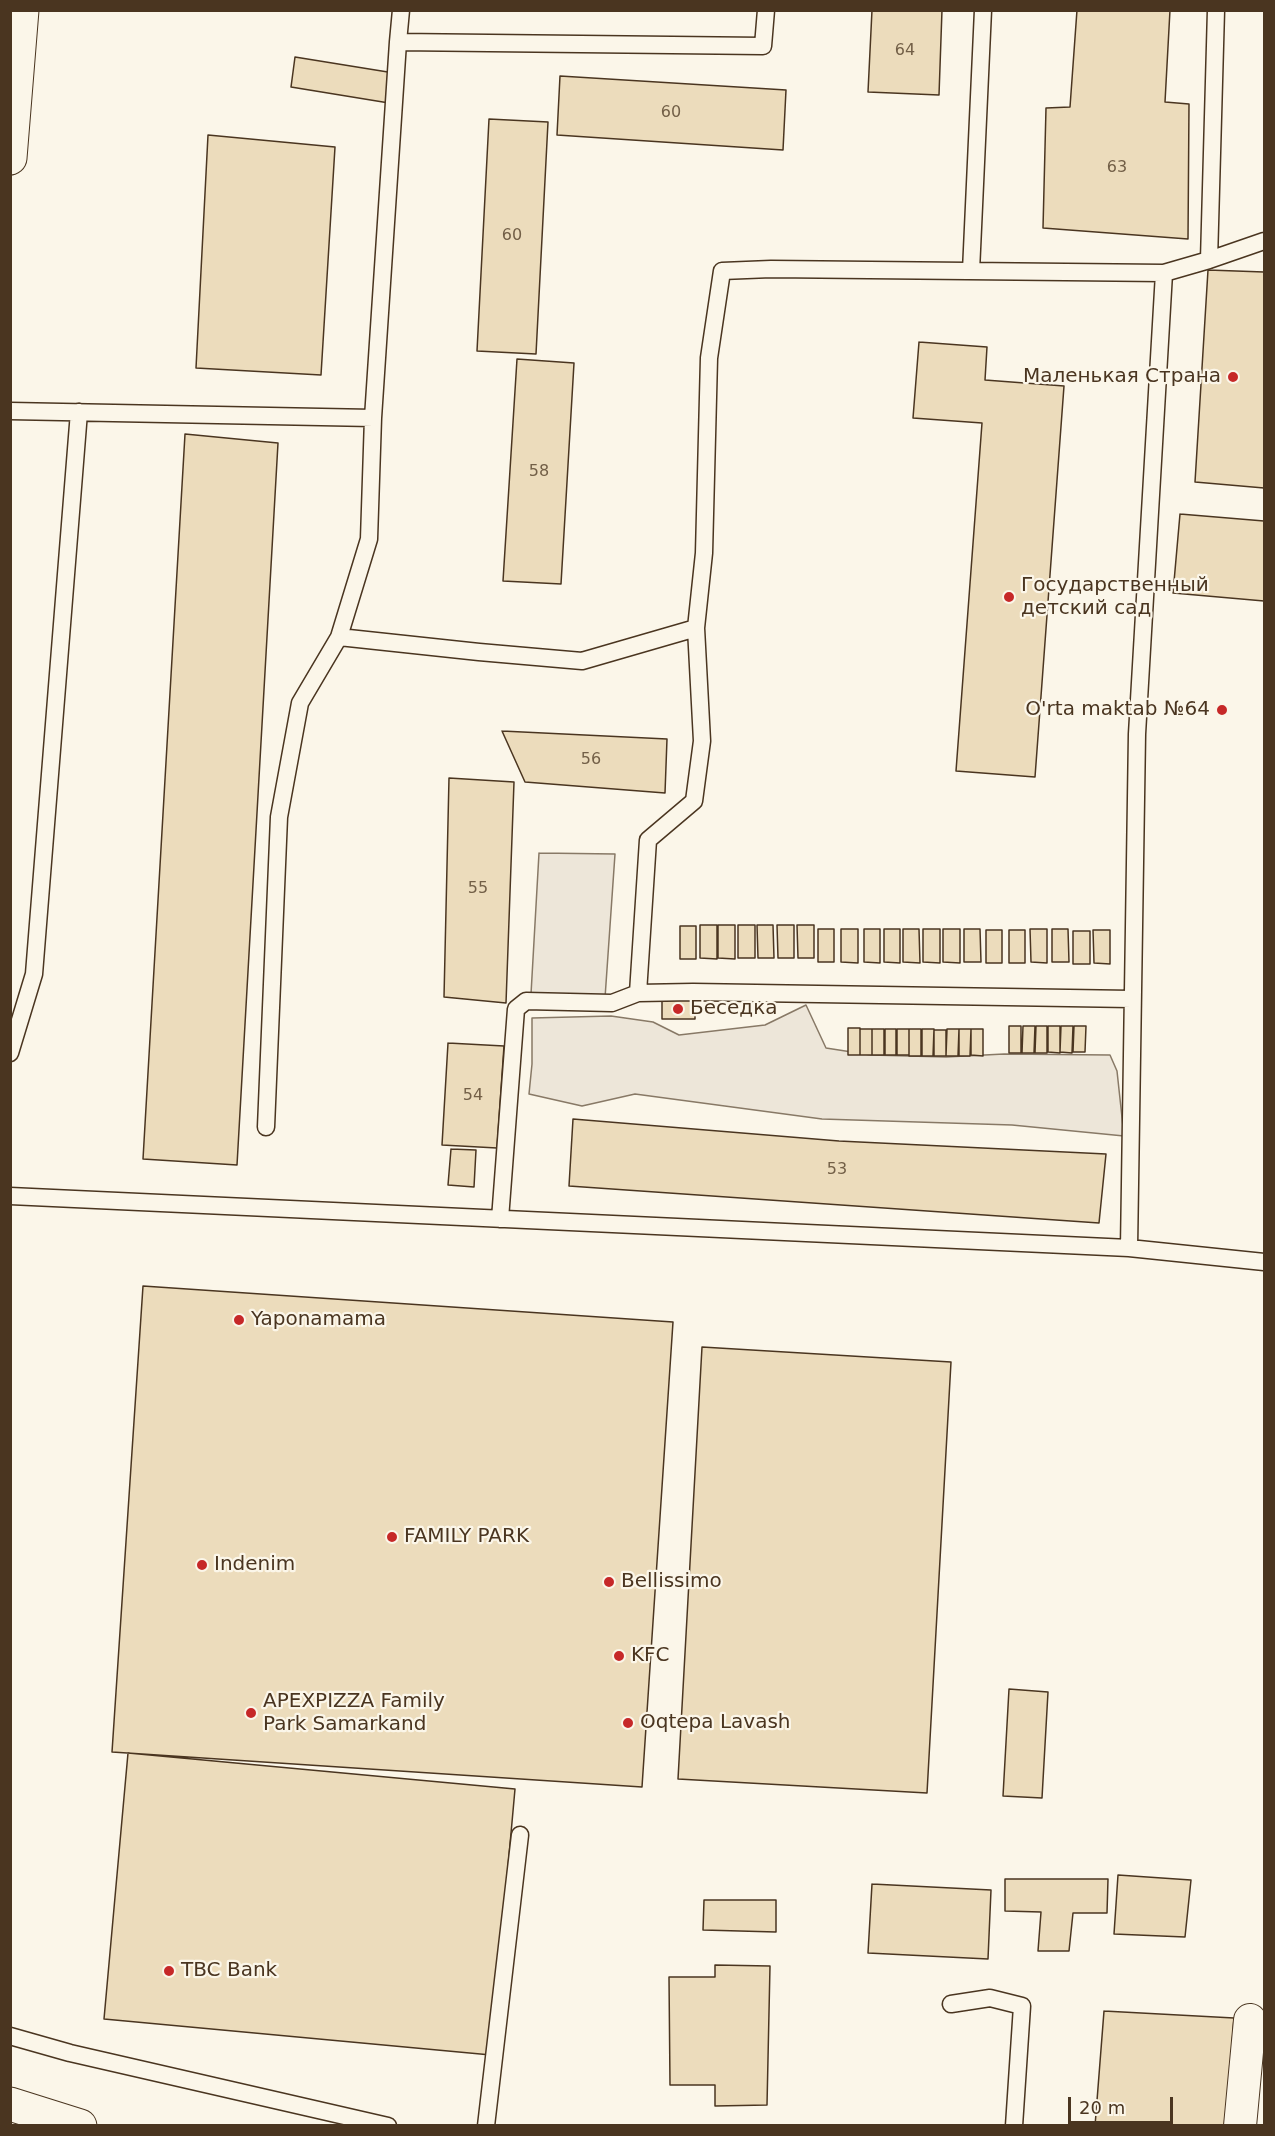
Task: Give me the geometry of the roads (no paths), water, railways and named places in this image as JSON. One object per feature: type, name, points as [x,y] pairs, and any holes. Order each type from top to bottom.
[{"type":"main road","points":[[10,158],[13,91],[22,10]]},
{"type":"main road","points":[[10,2104],[80,2126]]},
{"type":"street","points":[[1240,2126],[1250,2020]]},
{"type":"lane","points":[[266,1127],[279,817],[300,703],[339,637],[369,539],[373,418],[401,10]]},
{"type":"lane","points":[[399,42],[764,46],[766,10]]},
{"type":"lane","points":[[971,271],[983,10]]},
{"type":"lane","points":[[1209,260],[1216,10]]},
{"type":"lane","points":[[638,993],[648,840],[694,801],[702,741],[696,628],[704,553],[709,358],[722,271],[771,269],[1164,273],[1264,241]]},
{"type":"lane","points":[[1129,1248],[1131,999],[1137,734],[1164,273]]},
{"type":"lane","points":[[10,411],[373,418]]},
{"type":"lane","points":[[10,1053],[34,974],[79,412]]},
{"type":"lane","points":[[339,637],[582,661],[696,628]]},
{"type":"lane","points":[[500,1219],[516,1009],[526,1001],[612,1002],[638,993],[704,992],[1131,999]]},
{"type":"lane","points":[[10,1196],[1129,1248],[1264,1262]]},
{"type":"lane","points":[[486,2126],[520,1835]]},
{"type":"lane","points":[[951,2004],[990,1998],[1022,2006],[1014,2126]]},
{"type":"lane","points":[[10,2036],[70,2053],[388,2126]]},
{"type":"place","name":"Маленькая Страна","points":[[1233,377]]},
{"type":"place","name":"Государственный детский сад","points":[[1009,597]]},
{"type":"place","name":"O'rta maktab №64","points":[[1222,710]]},
{"type":"place","name":"Беседка","points":[[678,1009]]},
{"type":"place","name":"Yaponamama","points":[[239,1320]]},
{"type":"place","name":"FAMILY PARK","points":[[392,1537]]},
{"type":"place","name":"Indenim","points":[[202,1565]]},
{"type":"place","name":"Bellissimo","points":[[609,1582]]},
{"type":"place","name":"KFC","points":[[619,1656]]},
{"type":"place","name":"APEXPIZZA Family Park Samarkand","points":[[251,1713]]},
{"type":"place","name":"Oqtepa Lavash","points":[[628,1723]]},
{"type":"place","name":"TBC Bank","points":[[169,1971]]}]
